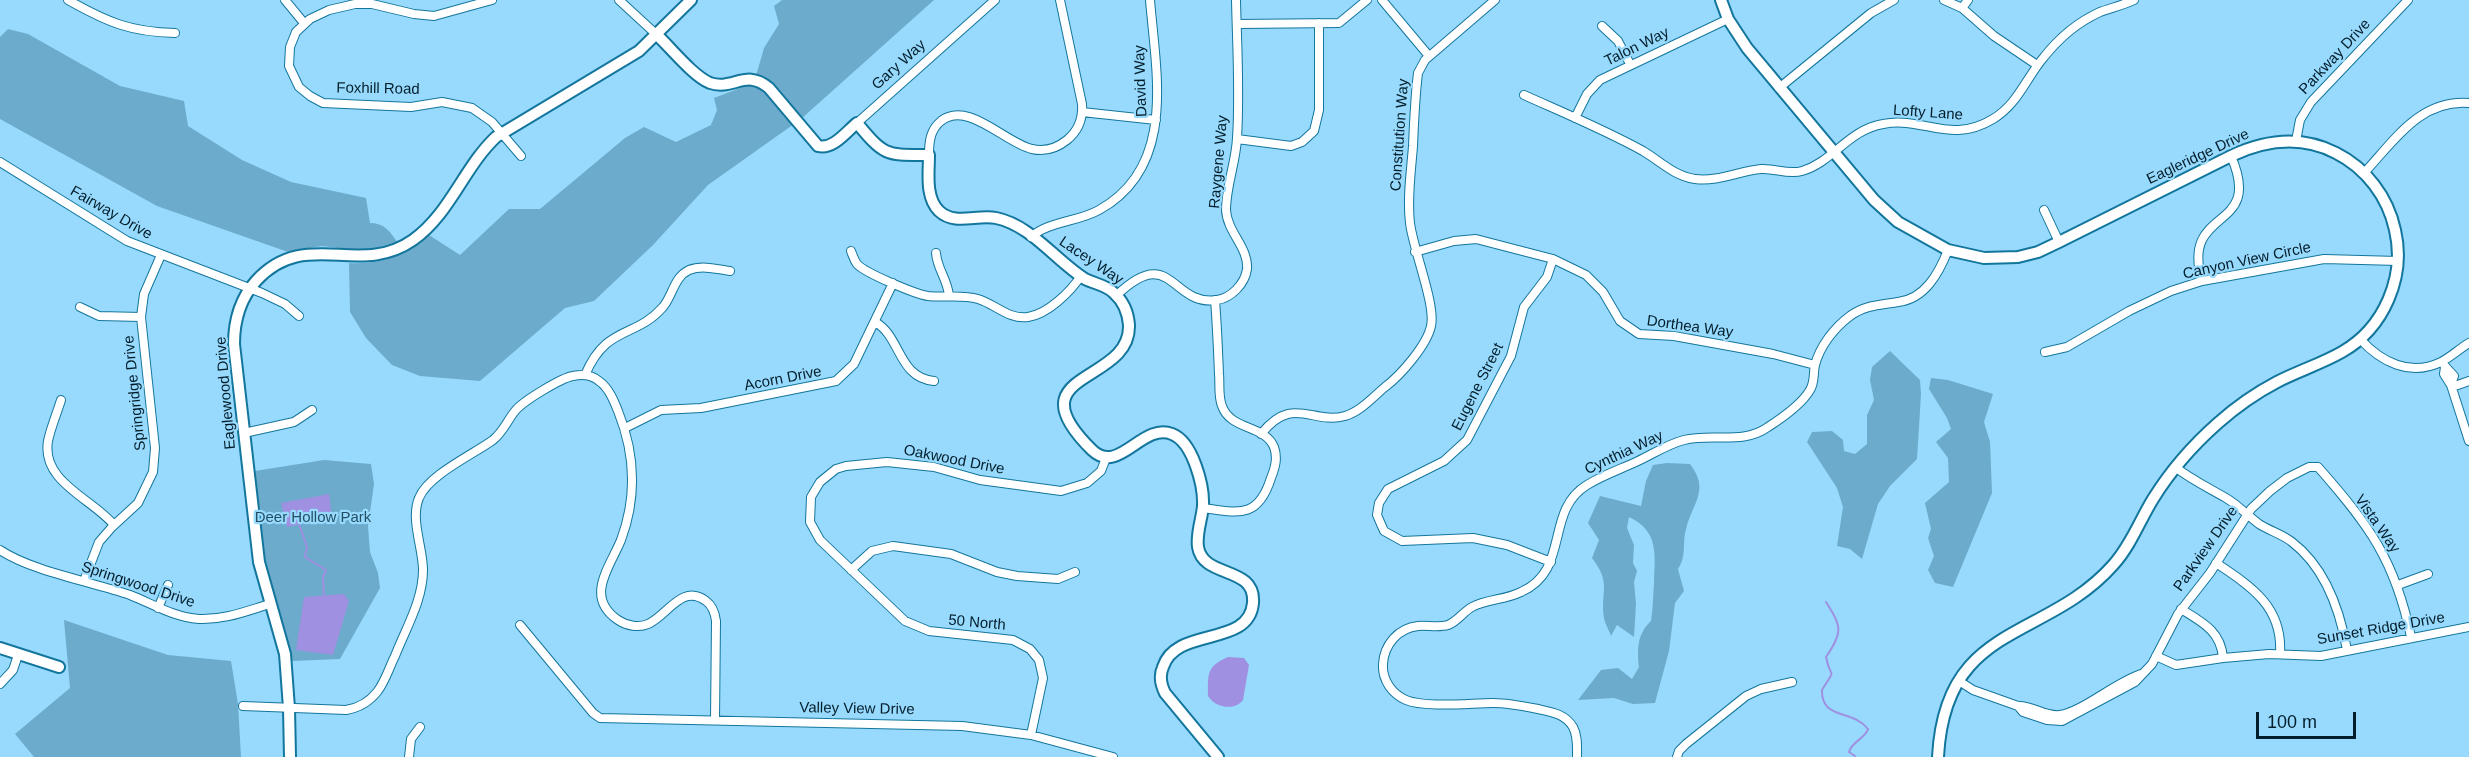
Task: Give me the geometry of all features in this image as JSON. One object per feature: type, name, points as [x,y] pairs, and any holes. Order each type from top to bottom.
[{"type":"main road","name":"Eaglewood Drive","points":[[290,757],[285,654],[259,562],[234,335],[239,310],[250,288],[268,269],[291,256],[317,253],[349,257],[375,256],[390,252],[412,241],[430,225],[483,151],[502,132],[624,61],[657,35],[691,0]]},
{"type":"main road","name":"Eagleridge Drive","points":[[1722,0],[1728,19],[1747,48],[1832,152],[1885,212],[1918,236],[1948,250],[2000,259],[2027,255],[2059,242],[2230,156],[2260,144],[2296,141],[2335,152],[2364,173],[2377,188],[2391,216],[2398,240],[2398,261],[2392,291],[2386,306],[2372,327],[2344,351],[2274,384],[2243,403],[2201,439],[2175,468],[2153,500],[2125,549],[2105,573],[2073,600],[1994,643],[1974,661],[1959,681],[1943,718],[1938,757]]},
{"type":"main road","name":"Gary Way","points":[[657,35],[707,81],[722,84],[752,79],[765,85],[814,143],[821,147],[830,146],[856,123]]},
{"type":"main road","points":[[856,123],[883,151],[897,155],[929,155]]},
{"type":"main road","name":"Lacey Way","points":[[929,155],[930,194],[933,204],[943,214],[959,219],[987,217],[1014,224],[1081,276],[1107,288],[1125,308],[1128,319],[1126,342],[1112,360],[1072,385],[1066,395],[1064,405],[1065,415],[1073,427],[1093,450],[1106,458]]},
{"type":"main road","points":[[1106,458],[1119,454],[1152,433],[1164,432],[1175,435],[1185,444],[1196,467],[1202,488],[1203,508],[1197,543],[1199,551],[1209,565],[1244,580],[1252,596],[1251,611],[1246,620],[1236,629],[1176,649],[1169,655],[1163,666],[1161,678],[1165,693],[1218,757]]},
{"type":"main road","points":[[0,648],[59,667]]},
{"type":"street","points":[[68,0],[97,17],[126,28],[145,32],[175,33]]},
{"type":"street","points":[[285,0],[304,23],[328,10],[355,4],[381,5],[414,14],[434,16],[492,0]]},
{"type":"street","points":[[619,0],[657,35]]},
{"type":"street","name":"Gary Way","points":[[856,123],[995,0]]},
{"type":"street","points":[[1060,0],[1082,112],[1156,120]]},
{"type":"street","name":"David Way","points":[[1031,237],[1041,229],[1093,213],[1119,196],[1136,177],[1147,159],[1156,120],[1157,90],[1150,0]]},
{"type":"street","name":"Raygene Way","points":[[1215,300],[1228,296],[1236,290],[1245,277],[1247,268],[1245,254],[1231,231],[1227,215],[1227,195],[1237,139],[1236,0]]},
{"type":"street","points":[[1237,24],[1341,22],[1367,0]]},
{"type":"street","points":[[1382,0],[1429,56]]},
{"type":"street","name":"Constitution Way","points":[[1261,434],[1274,421],[1292,414],[1304,413],[1338,418],[1352,413],[1390,383],[1427,338],[1432,320],[1415,252],[1409,200],[1417,81],[1421,66],[1429,56],[1495,0]]},
{"type":"street","points":[[1779,88],[1870,13],[1894,0]]},
{"type":"street","points":[[1944,0],[1962,8],[1994,36],[2037,65]]},
{"type":"street","points":[[1962,8],[1968,0]]},
{"type":"street","name":"Lofty Lane","points":[[1524,95],[1643,151],[1677,173],[1692,179],[1712,179],[1760,169],[1799,172],[1816,164],[1863,130],[1883,123],[1912,123],[1947,131],[1980,126],[1994,119],[2012,104],[2037,65],[2061,38],[2079,24],[2100,13],[2134,0]]},
{"type":"street","name":"Parkway Drive","points":[[2296,141],[2300,120],[2311,102],[2408,0]]},
{"type":"street","name":"Talon Way","points":[[1575,118],[1587,94],[1596,84],[1630,64],[1728,19]]},
{"type":"street","name":"Foxhill Road","points":[[304,23],[294,37],[289,59],[294,80],[309,96],[323,103],[336,104],[405,107],[442,102],[460,104],[484,115],[522,156]]},
{"type":"street","points":[[1237,139],[1291,146],[1302,142],[1314,130],[1319,110],[1319,23]]},
{"type":"street","points":[[1602,26],[1618,41],[1630,64]]},
{"type":"street","points":[[2364,173],[2409,125],[2427,111],[2449,103],[2469,103]]},
{"type":"street","name":"Lacey Way","points":[[929,155],[933,130],[949,117],[959,115],[970,117],[1023,146],[1041,150],[1058,146],[1069,138],[1079,124],[1082,112]]},
{"type":"street","points":[[2202,281],[2197,263],[2199,243],[2210,227],[2230,212],[2240,193],[2239,178],[2230,156]]},
{"type":"street","name":"Fairway Drive","points":[[0,162],[117,236],[250,288],[285,304],[299,316]]},
{"type":"street","points":[[2044,210],[2059,242]]},
{"type":"street","name":"Dorthea Way","points":[[1415,252],[1454,241],[1476,239],[1553,259],[1586,275],[1603,292],[1620,321],[1639,334],[1674,336],[1773,354],[1815,365]]},
{"type":"street","name":"Cynthia Way","points":[[1577,757],[1575,732],[1569,722],[1560,715],[1503,703],[1410,701],[1392,690],[1383,670],[1387,647],[1401,632],[1416,627],[1446,626],[1458,620],[1474,606],[1521,593],[1540,579],[1551,562],[1562,515],[1571,499],[1581,489],[1681,441],[1699,438],[1745,437],[1762,431],[1807,394],[1812,386],[1815,365],[1828,339],[1845,320],[1869,306],[1905,301],[1922,292],[1935,277],[1948,250]]},
{"type":"street","points":[[851,251],[862,268],[921,295],[979,299],[1013,316],[1030,317],[1053,304],[1081,276]]},
{"type":"street","points":[[936,253],[939,266],[948,283],[949,296]]},
{"type":"street","name":"Springridge Drive","points":[[84,581],[99,543],[114,525],[130,513],[142,497],[151,478],[155,460],[141,317],[144,294],[161,255]]},
{"type":"street","name":"Eugene Street","points":[[1551,562],[1507,544],[1473,538],[1402,542],[1384,531],[1377,515],[1379,503],[1388,489],[1444,461],[1467,440],[1511,356],[1524,307],[1547,278],[1553,259]]},
{"type":"street","name":"Canyon View Circle","points":[[2045,352],[2067,347],[2129,310],[2171,291],[2202,281],[2324,259],[2398,261]]},
{"type":"street","points":[[585,375],[593,358],[604,344],[661,310],[668,301],[678,279],[685,272],[704,267],[730,271]]},
{"type":"street","points":[[1116,296],[1136,278],[1152,273],[1165,276],[1202,299],[1215,300],[1222,406],[1235,422],[1261,434],[1272,443],[1276,457],[1263,499],[1256,506],[1240,512],[1203,508]]},
{"type":"street","name":"Acorn Drive","points":[[625,428],[661,410],[701,408],[836,381],[854,364],[893,283]]},
{"type":"street","points":[[80,307],[99,316],[141,317]]},
{"type":"street","points":[[875,322],[883,327],[911,371],[923,379],[934,381]]},
{"type":"street","points":[[2360,339],[2378,356],[2400,367],[2423,368],[2444,364],[2469,343]]},
{"type":"street","points":[[2444,364],[2454,376],[2451,386],[2469,441]]},
{"type":"street","points":[[243,706],[352,709],[377,693],[420,596],[423,566],[416,510],[422,492],[462,459],[495,438],[521,406],[568,377],[585,375],[599,380],[606,388],[625,428],[632,469],[632,499],[624,531],[603,577],[602,599],[615,618],[624,624],[635,626],[652,622],[674,603],[688,596],[702,599],[710,604],[716,621],[715,720]]},
{"type":"street","points":[[2451,386],[2469,381]]},
{"type":"street","points":[[61,400],[48,442],[51,465],[61,480],[106,515],[114,525]]},
{"type":"street","points":[[244,433],[294,422],[312,410]]},
{"type":"street","name":"Oakwood Drive","points":[[851,570],[820,540],[812,527],[810,516],[810,501],[815,489],[823,479],[841,467],[900,462],[938,468],[980,480],[1061,491],[1087,483],[1102,470],[1106,458]]},
{"type":"street","name":"Parkview Drive","points":[[1959,681],[1973,690],[2018,706],[2023,712],[2047,720],[2066,720],[2135,682],[2156,656],[2181,609],[2216,563],[2247,514],[2265,495],[2282,482],[2305,469],[2318,467]]},
{"type":"street","name":"Vista Way","points":[[2318,467],[2376,540],[2398,585],[2411,637]]},
{"type":"street","points":[[2175,468],[2197,484],[2228,499],[2265,528],[2291,541],[2317,569],[2335,602],[2347,650]]},
{"type":"street","points":[[851,570],[872,551],[893,546],[951,554],[997,572],[1017,576],[1058,579],[1075,572]]},
{"type":"street","name":"Springwood Drive","points":[[0,550],[21,561],[130,596],[181,616],[206,619],[232,617],[270,604]]},
{"type":"street","points":[[2216,563],[2247,585],[2272,611],[2281,636],[2280,654]]},
{"type":"street","name":"50 North","points":[[851,570],[900,616],[917,627],[941,633],[1013,640],[1030,649],[1039,660],[1043,678],[1031,735]]},
{"type":"street","points":[[2398,585],[2428,574]]},
{"type":"street","points":[[158,608],[168,585]]},
{"type":"street","points":[[2181,609],[2214,632],[2222,645],[2223,657]]},
{"type":"street","name":"Valley View Drive","points":[[520,625],[598,717],[929,724],[1031,735],[1113,757]]},
{"type":"street","name":"Sunset Ridge Drive","points":[[2156,656],[2176,665],[2223,657],[2280,654],[2321,656],[2469,627]]},
{"type":"street","points":[[0,684],[13,670],[18,655]]},
{"type":"street","points":[[1677,757],[1686,744],[1746,696],[1761,689],[1792,682]]},
{"type":"street","points":[[409,757],[411,739],[420,727]]},
{"type":"green space","points":[[782,0],[934,0],[801,119],[708,185],[653,245],[594,301],[565,308],[480,381],[420,376],[392,365],[366,338],[350,312],[349,263],[371,262],[392,257],[411,248],[429,235],[460,255],[509,209],[540,209],[625,138],[644,127],[676,142],[711,125],[717,110],[714,98],[743,87],[756,76],[764,48],[779,24],[774,6]]},
{"type":"green space","points":[[8,29],[28,34],[120,86],[184,101],[188,126],[242,160],[291,182],[366,198],[370,223],[386,228],[397,242],[363,251],[322,246],[288,252],[157,206],[0,119],[0,37]]},
{"type":"green space","points":[[1890,351],[1920,380],[1917,459],[1890,486],[1878,504],[1862,559],[1850,549],[1837,546],[1843,507],[1837,488],[1807,442],[1812,432],[1832,431],[1843,440],[1844,451],[1855,454],[1867,444],[1867,415],[1874,400],[1870,380],[1872,367]]},
{"type":"green space","points":[[1931,378],[1948,380],[1993,394],[1984,422],[1990,442],[1992,493],[1953,587],[1935,583],[1928,570],[1934,556],[1928,538],[1931,529],[1925,503],[1949,482],[1948,458],[1936,442],[1951,429],[1929,389]]},
{"type":"green space","name":"Deer Hollow Park","points":[[324,460],[371,464],[374,484],[368,526],[370,552],[378,573],[380,588],[340,659],[292,661],[261,552],[255,471]]},
{"type":"green space","points":[[1690,464],[1699,481],[1699,489],[1686,529],[1681,564],[1678,569],[1684,591],[1675,603],[1669,651],[1655,703],[1633,704],[1614,698],[1578,700],[1601,670],[1618,668],[1632,679],[1639,667],[1638,648],[1641,637],[1651,621],[1654,583],[1654,553],[1650,536],[1646,529],[1629,517],[1627,528],[1634,545],[1633,563],[1637,571],[1634,582],[1636,604],[1634,637],[1617,625],[1611,636],[1604,618],[1604,581],[1592,558],[1599,540],[1588,523],[1600,496],[1641,506],[1646,481],[1653,465]]},
{"type":"green space","points":[[64,620],[168,655],[231,661],[238,704],[241,757],[34,757],[15,734],[70,688]]},
{"type":"shaded area","points":[[329,494],[332,518],[287,527],[281,503]]},
{"type":"shaded area","points":[[344,594],[349,601],[333,655],[296,650],[304,597]]},
{"type":"shaded area","points":[[1228,657],[1244,658],[1249,665],[1243,700],[1235,706],[1225,707],[1215,703],[1208,696],[1208,682],[1212,668]]},
{"type":"waterway","points":[[299,524],[307,547],[305,557],[326,570],[323,577],[324,598]]},
{"type":"waterway","points":[[1826,602],[1838,624],[1838,635],[1826,657],[1831,674],[1822,690],[1823,699],[1832,710],[1854,719],[1868,729],[1849,752],[1855,756]]}]
